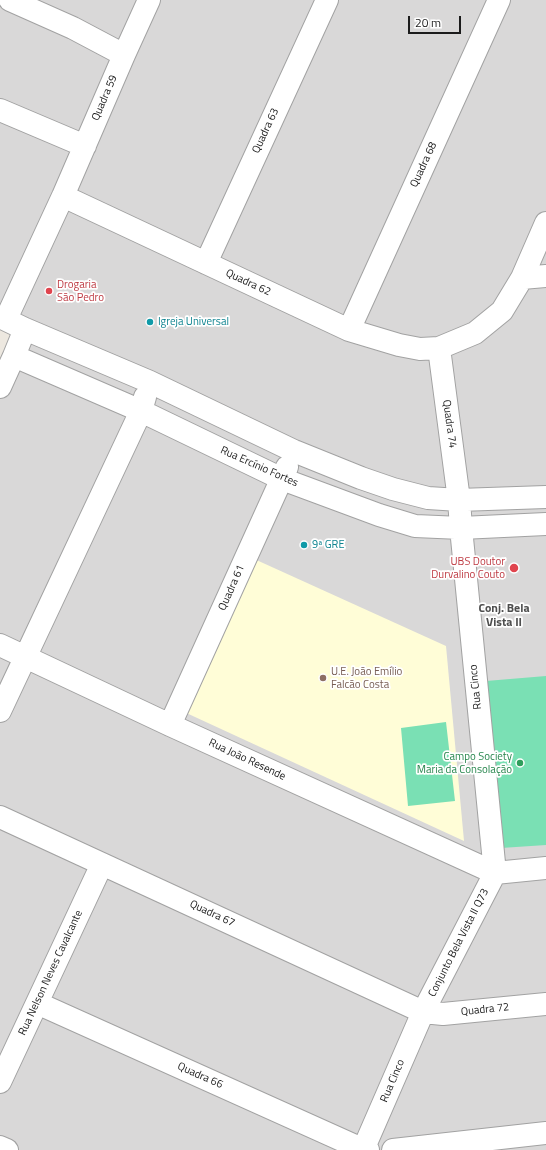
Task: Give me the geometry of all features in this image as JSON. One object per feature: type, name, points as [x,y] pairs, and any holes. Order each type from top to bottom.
[{"type":"street","points":[[0,10],[5,0]]},
{"type":"street","points":[[10,0],[73,28],[124,55]]},
{"type":"street","name":"Quadra 59","points":[[10,322],[63,196],[149,0]]},
{"type":"street","name":"Quadra 63","points":[[206,263],[327,0]]},
{"type":"street","name":"Quadra 68","points":[[348,330],[499,0]]},
{"type":"street","points":[[0,110],[85,146]]},
{"type":"street","name":"Quadra 62","points":[[63,196],[348,330],[399,345],[420,349],[439,348],[475,334],[502,311],[522,278],[546,223]]},
{"type":"street","points":[[522,278],[546,276]]},
{"type":"street","points":[[0,387],[14,356],[10,322],[150,382],[294,451],[393,489],[428,498],[459,500],[546,496]]},
{"type":"street","name":"Quadra 74","points":[[439,348],[459,500]]},
{"type":"street","name":"Rua Ercínio Fortes","points":[[14,356],[141,411],[282,479],[379,515],[415,526],[461,528],[546,524]]},
{"type":"street","points":[[0,711],[141,411],[150,382]]},
{"type":"street","name":"Quadra 61","points":[[170,725],[294,451]]},
{"type":"street","name":"Rua Cinco","points":[[459,500],[495,873]]},
{"type":"street","name":"Rua João Resende","points":[[0,645],[170,725],[495,873]]},
{"type":"street","name":"Quadra 67","points":[[0,817],[423,1012]]},
{"type":"street","name":"Rua Nelson Neves Cavalcante","points":[[0,1082],[102,864]]},
{"type":"street","points":[[495,873],[546,868]]},
{"type":"street","name":"Conjunto Bela Vista II Q73","points":[[423,1012],[495,873]]},
{"type":"street","name":"Quadra 66","points":[[37,1003],[363,1150]]},
{"type":"street","name":"Quadra 72","points":[[423,1012],[443,1014],[546,1004]]},
{"type":"street","name":"Rua Cinco","points":[[363,1150],[423,1012]]},
{"type":"street","points":[[393,1150],[546,1133]]},
{"type":"street","points":[[0,1147],[7,1150]]},
{"type":"street","points":[[363,1150],[368,1150]]},
{"type":"shaded area","points":[[0,0],[546,0],[546,1150],[0,1150],[0,387],[25,329],[0,317]]},
{"type":"shaded area","name":"U.E. João Emílio Falcão Costa","points":[[252,558],[446,646],[464,841],[182,711]]},
{"type":"green space","name":"Campo Society Maria da Consolação","points":[[546,676],[546,845],[501,848],[486,681]]},
{"type":"green space","points":[[446,722],[455,801],[408,806],[401,728]]},
{"type":"place","name":"Drogaria São Pedro","points":[[49,291]]},
{"type":"place","name":"Igreja Universal","points":[[150,322]]},
{"type":"place","name":"9ª GRE","points":[[304,545]]},
{"type":"place","name":"UBS Doutor Durvalino Couto","points":[[514,568]]},
{"type":"place","name":"U.E. João Emílio Falcão Costa","points":[[323,678]]},
{"type":"place","name":"Campo Society Maria da Consolação","points":[[520,763]]},
{"type":"district","name":"Conj. Bela Vista II","points":[[504,616]]}]
